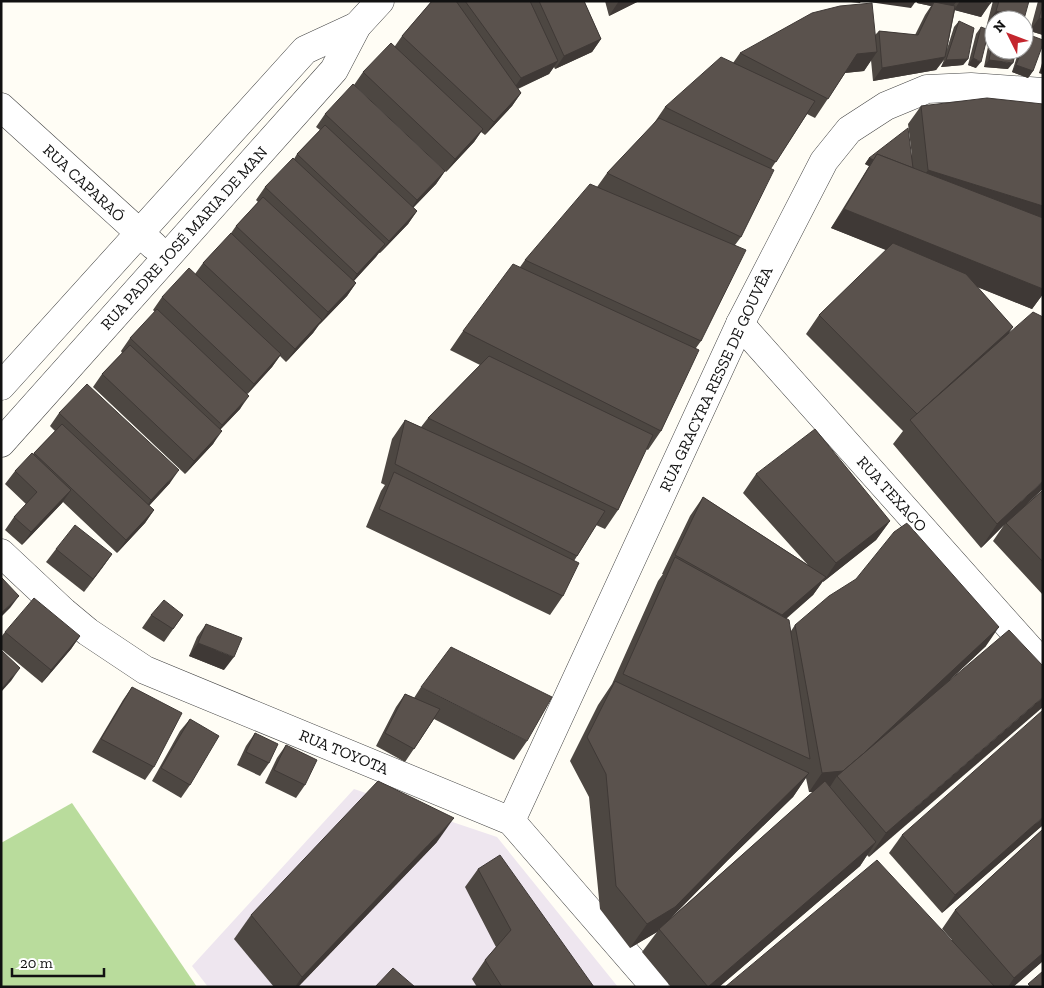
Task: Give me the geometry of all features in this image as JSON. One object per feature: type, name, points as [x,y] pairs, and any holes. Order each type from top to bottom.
[{"type":"street","name":"RUA PADRE JOSÉ MARIA DE MAN","points":[[1,444],[334,70],[357,26],[380,1]]},
{"type":"street","name":"RUA PADRE JOSÉ MARIA DE MAN","points":[[1,386],[305,50],[357,26]]},
{"type":"street","name":"RUA GRACYRA RESSE DE GOUVÊA","points":[[511,821],[740,324],[824,161],[849,130],[886,106],[927,89],[972,87],[1043,92]]},
{"type":"street","name":"RUA CAPARAÓ","points":[[1,107],[139,234],[168,258]]},
{"type":"street","name":"RUA TEXACO","points":[[740,324],[1043,664]]},
{"type":"street","name":"RUA TOYOTA","points":[[1,553],[88,632],[146,670],[511,821],[655,987]]},
{"type":"shaded area","points":[[354,789],[497,837],[618,987],[208,987],[192,966]]},
{"type":"green space","points":[[72,803],[197,987],[1,987],[1,843]]},
{"type":"building","points":[[432,1],[456,1],[521,93],[494,122],[402,36]]},
{"type":"building","points":[[465,1],[530,1],[558,61],[521,78]]},
{"type":"building","points":[[539,1],[584,1],[601,39],[564,56]]},
{"type":"building","points":[[999,1],[1029,1],[1026,10],[996,10]]},
{"type":"building","points":[[934,2],[955,6],[945,57],[882,68],[879,31],[918,35]]},
{"type":"building","points":[[872,3],[877,52],[857,54],[828,99],[740,53],[812,13],[840,6]]},
{"type":"building","points":[[1043,4],[1043,19],[1039,18]]},
{"type":"building","points":[[959,21],[974,28],[968,59],[946,60]]},
{"type":"building","points":[[981,27],[984,28],[984,50],[981,62],[973,58]]},
{"type":"building","points":[[1034,37],[1043,40],[1033,71],[1016,65],[1018,60],[1034,60]]},
{"type":"building","points":[[391,43],[483,129],[455,159],[363,72]]},
{"type":"building","points":[[721,57],[815,101],[776,162],[665,107]]},
{"type":"building","points":[[989,60],[1014,60],[1013,63]]},
{"type":"building","points":[[353,84],[445,171],[417,200],[325,114]]},
{"type":"building","points":[[987,98],[1043,104],[1043,206],[928,170],[921,106]]},
{"type":"building","points":[[659,118],[774,170],[741,237],[607,173]]},
{"type":"building","points":[[325,125],[417,211],[389,241],[297,154]]},
{"type":"building","points":[[908,128],[913,168],[877,154],[874,160],[869,158]]},
{"type":"building","points":[[877,154],[1043,218],[1043,289],[844,209]]},
{"type":"building","points":[[293,158],[385,244],[357,274],[265,187]]},
{"type":"building","points":[[590,184],[746,250],[701,341],[525,260]]},
{"type":"building","points":[[263,197],[356,283],[328,312],[236,226]]},
{"type":"building","points":[[231,233],[322,320],[295,349],[203,263]]},
{"type":"building","points":[[893,243],[966,274],[1013,327],[917,414],[819,315]]},
{"type":"building","points":[[513,264],[699,350],[661,431],[463,331]]},
{"type":"building","points":[[189,268],[281,354],[254,384],[162,297]]},
{"type":"building","points":[[157,309],[249,396],[222,425],[130,338]]},
{"type":"building","points":[[1033,312],[1043,317],[1043,481],[997,524],[910,420]]},
{"type":"building","points":[[130,345],[222,431],[194,461],[102,374]]},
{"type":"building","points":[[489,356],[653,435],[618,510],[428,418]]},
{"type":"building","points":[[87,384],[179,470],[151,500],[59,413]]},
{"type":"building","points":[[405,420],[605,511],[577,556],[395,464]]},
{"type":"building","points":[[62,424],[154,510],[126,540],[34,453]]},
{"type":"building","points":[[815,429],[890,521],[836,563],[756,474]]},
{"type":"building","points":[[32,453],[71,490],[31,532],[14,517],[37,492],[15,471]]},
{"type":"building","points":[[394,472],[579,563],[563,596],[379,509]]},
{"type":"building","points":[[1043,490],[1043,562],[1006,523]]},
{"type":"building","points":[[703,497],[826,577],[782,615],[675,555]]},
{"type":"building","points":[[907,523],[999,627],[843,771],[822,773],[795,625],[829,596],[856,579],[894,532]]},
{"type":"building","points":[[75,525],[112,554],[93,579],[56,549]]},
{"type":"building","points":[[675,557],[789,620],[810,759],[623,674]]},
{"type":"building","points":[[1,577],[19,596],[1,613]]},
{"type":"building","points":[[34,598],[80,636],[51,670],[5,632]]},
{"type":"building","points":[[164,600],[183,615],[173,629],[151,615]]},
{"type":"building","points":[[206,624],[242,638],[234,657],[198,643]]},
{"type":"building","points":[[1009,630],[1043,666],[1043,697],[886,833],[837,776]]},
{"type":"building","points":[[451,647],[552,697],[527,741],[421,687]]},
{"type":"building","points":[[1,650],[20,668],[1,689]]},
{"type":"building","points":[[615,681],[809,773],[675,907],[647,924],[616,886],[606,774],[587,737]]},
{"type":"building","points":[[132,687],[182,713],[154,767],[101,739]]},
{"type":"building","points":[[405,694],[440,709],[414,749],[385,733]]},
{"type":"building","points":[[1043,710],[1043,817],[955,895],[902,835]]},
{"type":"building","points":[[190,719],[219,736],[190,785],[161,768]]},
{"type":"building","points":[[255,733],[278,744],[269,763],[246,752]]},
{"type":"building","points":[[286,745],[317,760],[305,785],[274,770]]},
{"type":"building","points":[[378,781],[454,818],[302,977],[251,915]]},
{"type":"building","points":[[825,781],[876,842],[708,987],[659,929]]},
{"type":"building","points":[[1043,829],[1043,953],[1014,978],[955,910]]},
{"type":"building","points":[[500,855],[594,987],[502,987],[485,960],[511,930],[478,869]]},
{"type":"building","points":[[877,860],[995,987],[725,987]]},
{"type":"building","points":[[393,968],[415,987],[375,987]]},
{"type":"building","points":[[1043,971],[1043,987],[1031,987],[1028,984]]}]
